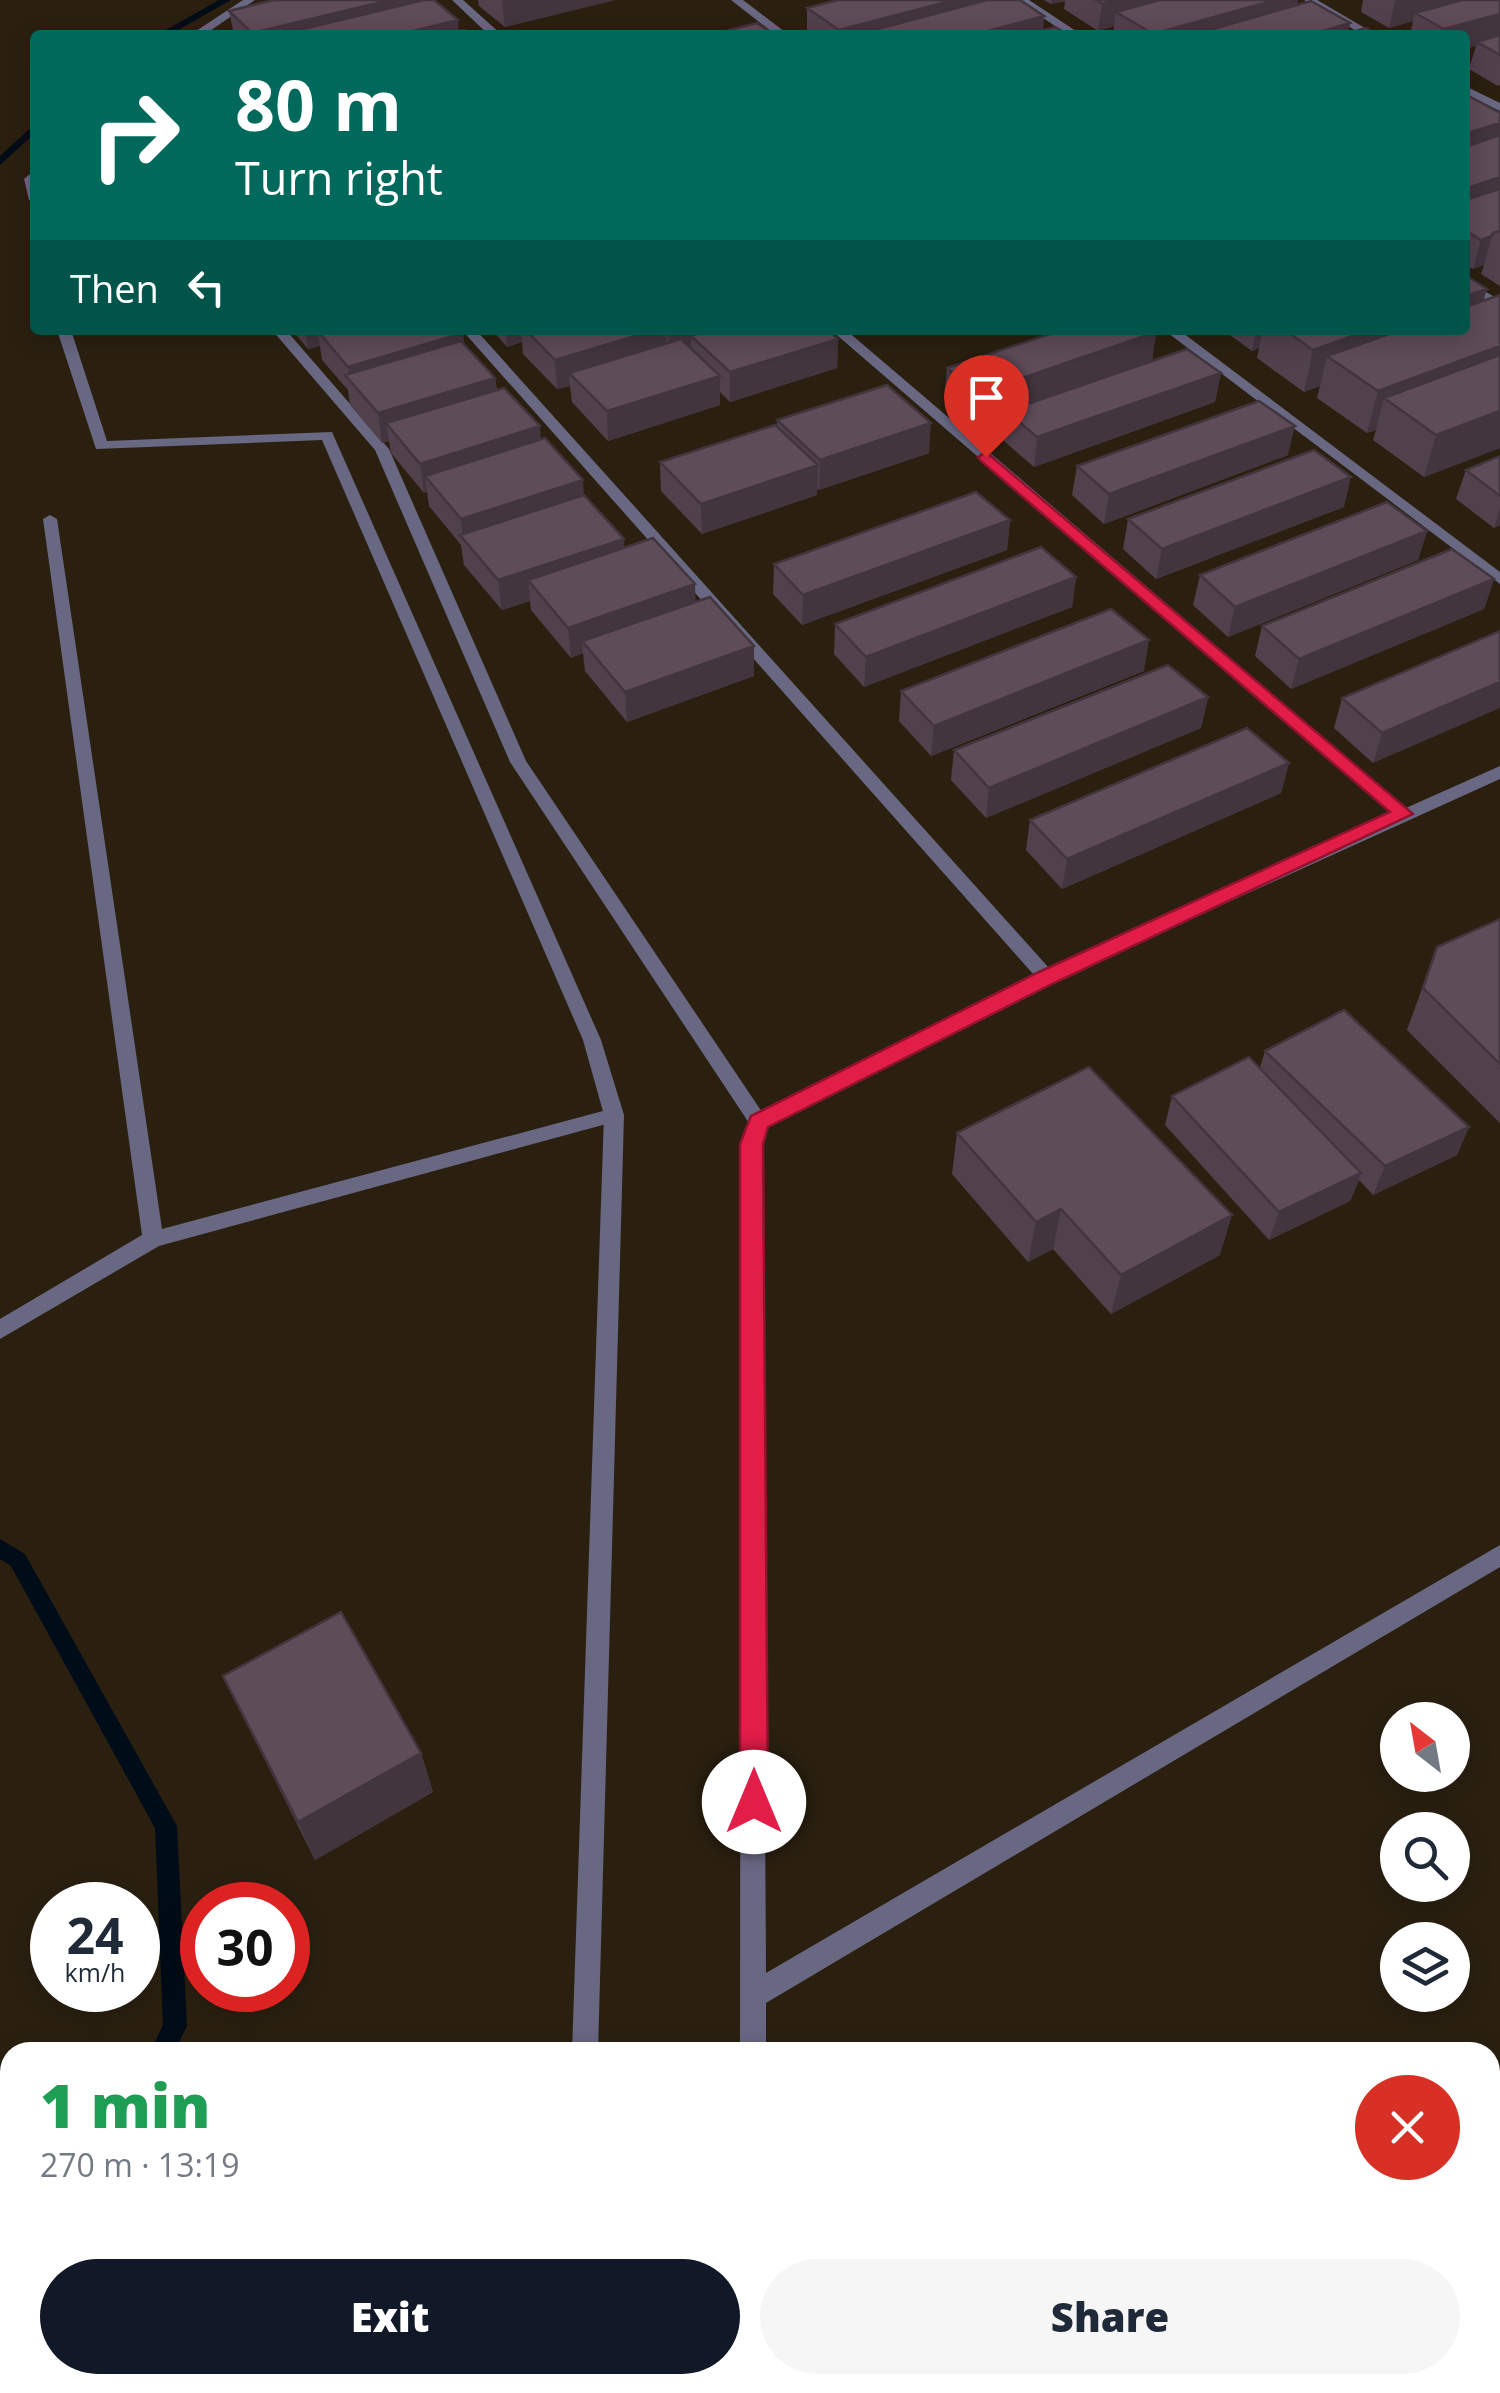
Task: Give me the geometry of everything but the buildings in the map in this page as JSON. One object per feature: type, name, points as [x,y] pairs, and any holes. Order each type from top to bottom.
[{"type":"street","points":[[204,30],[250,0]]},
{"type":"street","points":[[457,0],[490,30]]},
{"type":"street","points":[[736,0],[774,30]]},
{"type":"street","points":[[1022,0],[1068,30]]},
{"type":"street","points":[[1309,0],[1362,30]]},
{"type":"street","points":[[1470,91],[1500,108]]},
{"type":"street","points":[[1470,287],[1500,306]]},
{"type":"street","points":[[66,335],[101,446],[327,436],[592,1040],[614,1115],[584,2042]]},
{"type":"street","points":[[283,335],[382,449],[518,762],[759,1122]]},
{"type":"street","points":[[474,335],[1046,978]]},
{"type":"street","points":[[844,335],[1404,814]]},
{"type":"street","points":[[1179,335],[1500,579]]},
{"type":"street","points":[[50,519],[153,1239]]},
{"type":"street","points":[[754,2042],[752,1144],[759,1122],[1046,978],[1500,772]]},
{"type":"street","points":[[0,1330],[153,1239],[614,1115]]},
{"type":"street","points":[[754,1995],[1500,1556]]},
{"type":"waterway","points":[[171,30],[226,0]]},
{"type":"waterway","points":[[0,162],[30,132]]},
{"type":"waterway","points":[[0,1548],[18,1560],[166,1826],[175,2026],[167,2042]]},
{"type":"route","points":[[754,1802],[752,1144],[759,1122],[1046,978],[1404,814],[986,457]]}]
